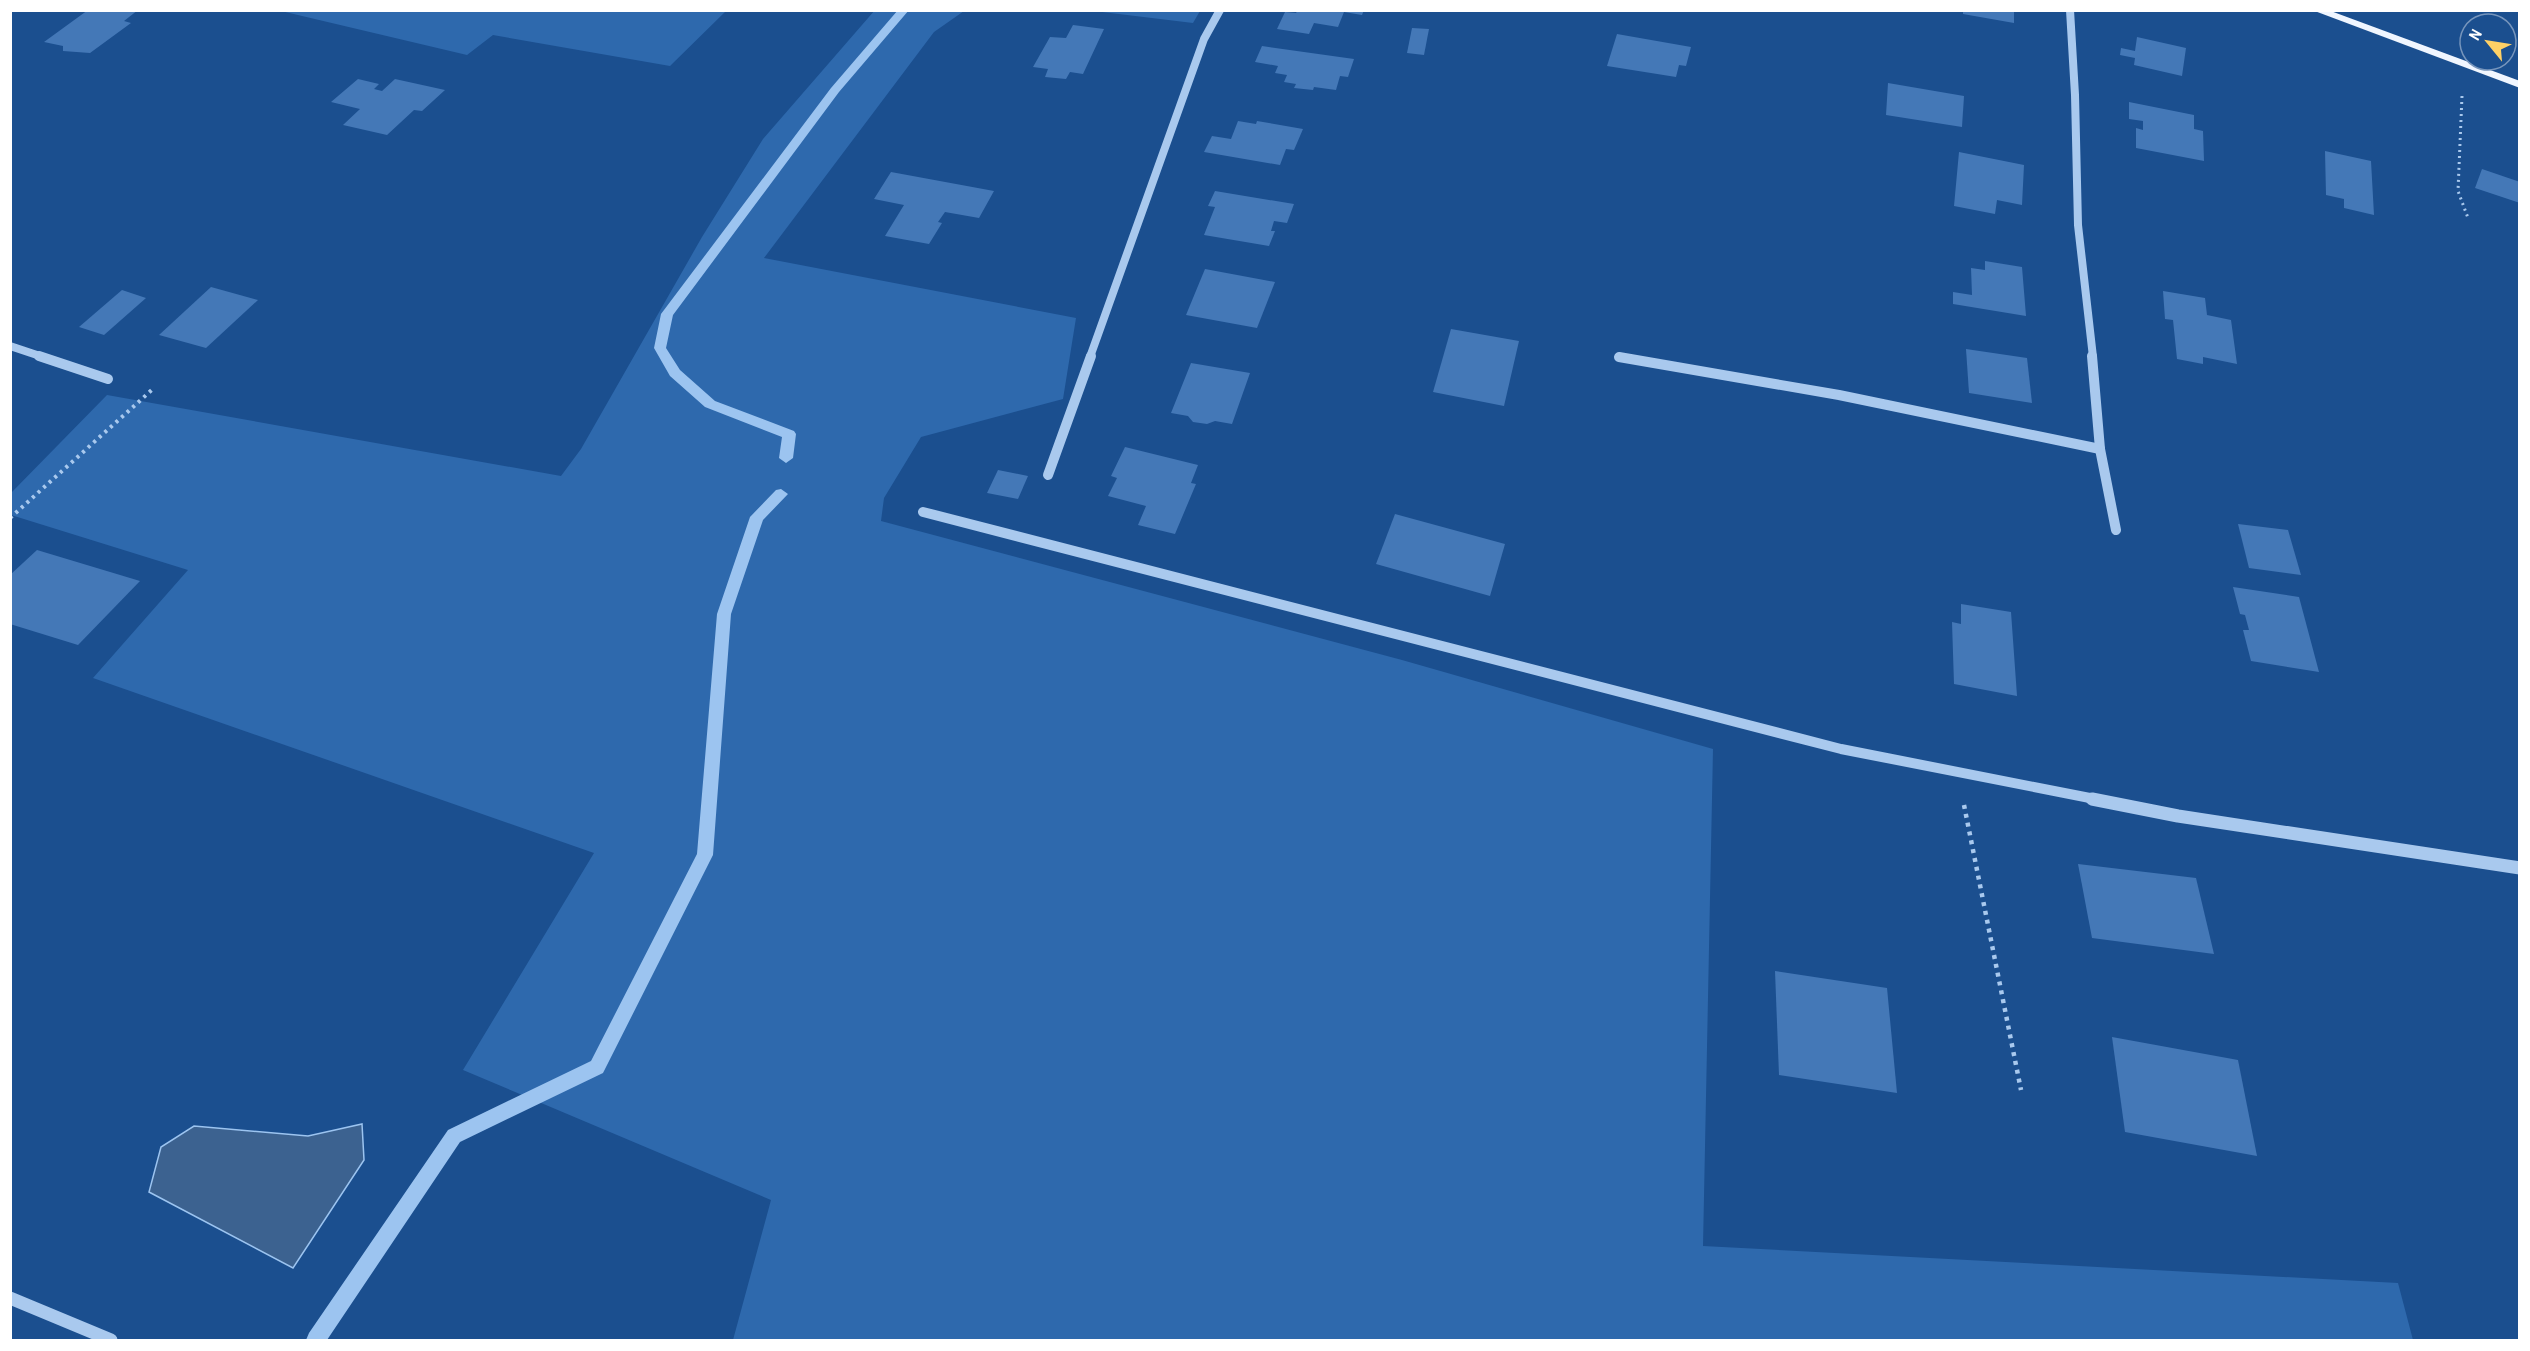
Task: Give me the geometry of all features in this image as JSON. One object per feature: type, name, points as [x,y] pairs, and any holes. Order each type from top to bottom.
[{"type":"main road","points":[[2317,10],[2458,62]]},
{"type":"main road","points":[[2484,72],[2520,85]]},
{"type":"street","points":[[1048,475],[1204,39],[1221,10]]},
{"type":"street","points":[[2070,10],[2075,94],[2078,225],[2100,449],[2116,531]]},
{"type":"street","points":[[10,346],[108,379]]},
{"type":"street","points":[[1619,357],[1839,395],[2100,449]]},
{"type":"street","points":[[923,512],[1841,749],[2178,816],[2520,868]]},
{"type":"street","points":[[10,1298],[111,1341]]},
{"type":"path","points":[[2467,72],[2463,90],[2458,191],[2468,218]]},
{"type":"path","points":[[10,518],[154,388]]},
{"type":"path","points":[[1957,772],[2021,1090]]},
{"type":"shaded area","points":[[875,10],[964,11],[934,32],[764,258],[1076,318],[1063,399],[921,437],[884,498],[881,521],[1402,660],[1713,749],[1703,1246],[2398,1283],[2413,1340],[733,1340],[771,1200],[463,1070],[594,853],[93,678],[188,570],[11,515],[11,493],[107,395],[561,476],[581,449],[702,237],[763,139]]},
{"type":"shaded area","points":[[281,11],[726,11],[670,66],[493,35],[467,55]]},
{"type":"shaded area","points":[[1094,11],[1200,11],[1193,23]]},
{"type":"shaded area","points":[[362,1124],[364,1160],[293,1268],[149,1192],[161,1147],[194,1126],[308,1136]]},
{"type":"building","points":[[88,10],[138,10],[124,21],[131,23],[90,53],[63,51],[63,46],[44,42]]},
{"type":"building","points":[[1298,10],[1364,10],[1362,15],[1344,12],[1338,27],[1314,23],[1309,34],[1277,29],[1285,12],[1296,13]]},
{"type":"building","points":[[1963,10],[2014,10],[2014,23],[1963,14]]},
{"type":"building","points":[[1073,25],[1104,29],[1083,74],[1070,72],[1066,79],[1045,77],[1048,69],[1033,67],[1050,37],[1066,38]]},
{"type":"building","points":[[1412,28],[1429,29],[1424,55],[1407,53]]},
{"type":"building","points":[[1617,34],[1691,47],[1686,66],[1679,65],[1676,77],[1607,66]]},
{"type":"building","points":[[2137,37],[2186,48],[2182,76],[2134,65],[2135,58],[2120,55],[2121,48],[2135,51]]},
{"type":"building","points":[[1262,46],[1354,59],[1348,77],[1340,76],[1336,90],[1314,87],[1313,90],[1294,88],[1296,84],[1284,82],[1287,75],[1275,73],[1278,66],[1255,62]]},
{"type":"building","points":[[358,79],[379,84],[374,89],[382,91],[395,79],[445,90],[422,111],[414,110],[387,135],[343,125],[360,109],[331,102]]},
{"type":"building","points":[[1888,83],[1964,96],[1962,127],[1886,115]]},
{"type":"building","points":[[2129,102],[2194,115],[2194,129],[2203,131],[2204,161],[2136,148],[2136,128],[2143,130],[2143,121],[2129,119]]},
{"type":"building","points":[[1238,121],[1256,124],[1257,121],[1303,129],[1294,150],[1286,149],[1280,165],[1204,152],[1212,136],[1231,139]]},
{"type":"building","points":[[2325,151],[2371,161],[2374,215],[2344,208],[2344,199],[2326,195]]},
{"type":"building","points":[[1959,152],[2024,165],[2022,205],[1997,200],[1995,214],[1954,206]]},
{"type":"building","points":[[2482,169],[2520,182],[2520,203],[2475,188]]},
{"type":"building","points":[[891,172],[994,191],[979,218],[945,212],[938,222],[942,223],[929,244],[885,236],[904,205],[874,199]]},
{"type":"building","points":[[1215,191],[1294,204],[1287,223],[1274,221],[1271,231],[1275,231],[1269,246],[1204,235],[1215,207],[1208,206]]},
{"type":"building","points":[[1985,261],[2022,267],[2026,316],[1953,304],[1953,292],[1972,295],[1971,268],[1985,270]]},
{"type":"building","points":[[1205,269],[1275,282],[1257,328],[1186,315]]},
{"type":"building","points":[[211,287],[258,300],[206,348],[159,335]]},
{"type":"building","points":[[122,290],[146,298],[104,335],[79,327]]},
{"type":"building","points":[[2163,291],[2205,298],[2207,315],[2231,320],[2237,364],[2203,357],[2203,364],[2177,359],[2173,320],[2165,319]]},
{"type":"building","points":[[1451,329],[1519,341],[1504,406],[1433,392]]},
{"type":"building","points":[[1966,349],[2027,358],[2032,403],[1969,393]]},
{"type":"building","points":[[1191,363],[1250,373],[1232,424],[1215,421],[1207,424],[1193,422],[1188,416],[1171,413]]},
{"type":"building","points":[[1125,447],[1198,465],[1191,483],[1196,484],[1175,534],[1138,525],[1146,506],[1108,496],[1117,478],[1111,476]]},
{"type":"building","points":[[998,470],[1028,476],[1018,499],[987,493]]},
{"type":"building","points":[[1395,514],[1505,544],[1490,596],[1376,564]]},
{"type":"building","points":[[2238,524],[2288,530],[2301,575],[2249,568]]},
{"type":"building","points":[[37,550],[140,581],[78,645],[10,624],[10,575]]},
{"type":"building","points":[[2233,587],[2299,597],[2319,672],[2251,661],[2243,630],[2249,630],[2245,615],[2240,614]]},
{"type":"building","points":[[1961,604],[2011,612],[2017,696],[1954,684],[1952,622],[1961,624]]},
{"type":"building","points":[[2078,864],[2196,878],[2214,954],[2092,938]]},
{"type":"building","points":[[1775,971],[1887,988],[1897,1093],[1779,1075]]},
{"type":"building","points":[[2112,1037],[2238,1060],[2257,1156],[2125,1132]]},
{"type":"waterway","points":[[786,458],[789,434],[710,404],[675,373],[660,348],[667,314],[835,90],[904,10]]},
{"type":"waterway","points":[[316,1340],[454,1136],[597,1067],[705,855],[724,614],[757,517],[781,494]]}]
